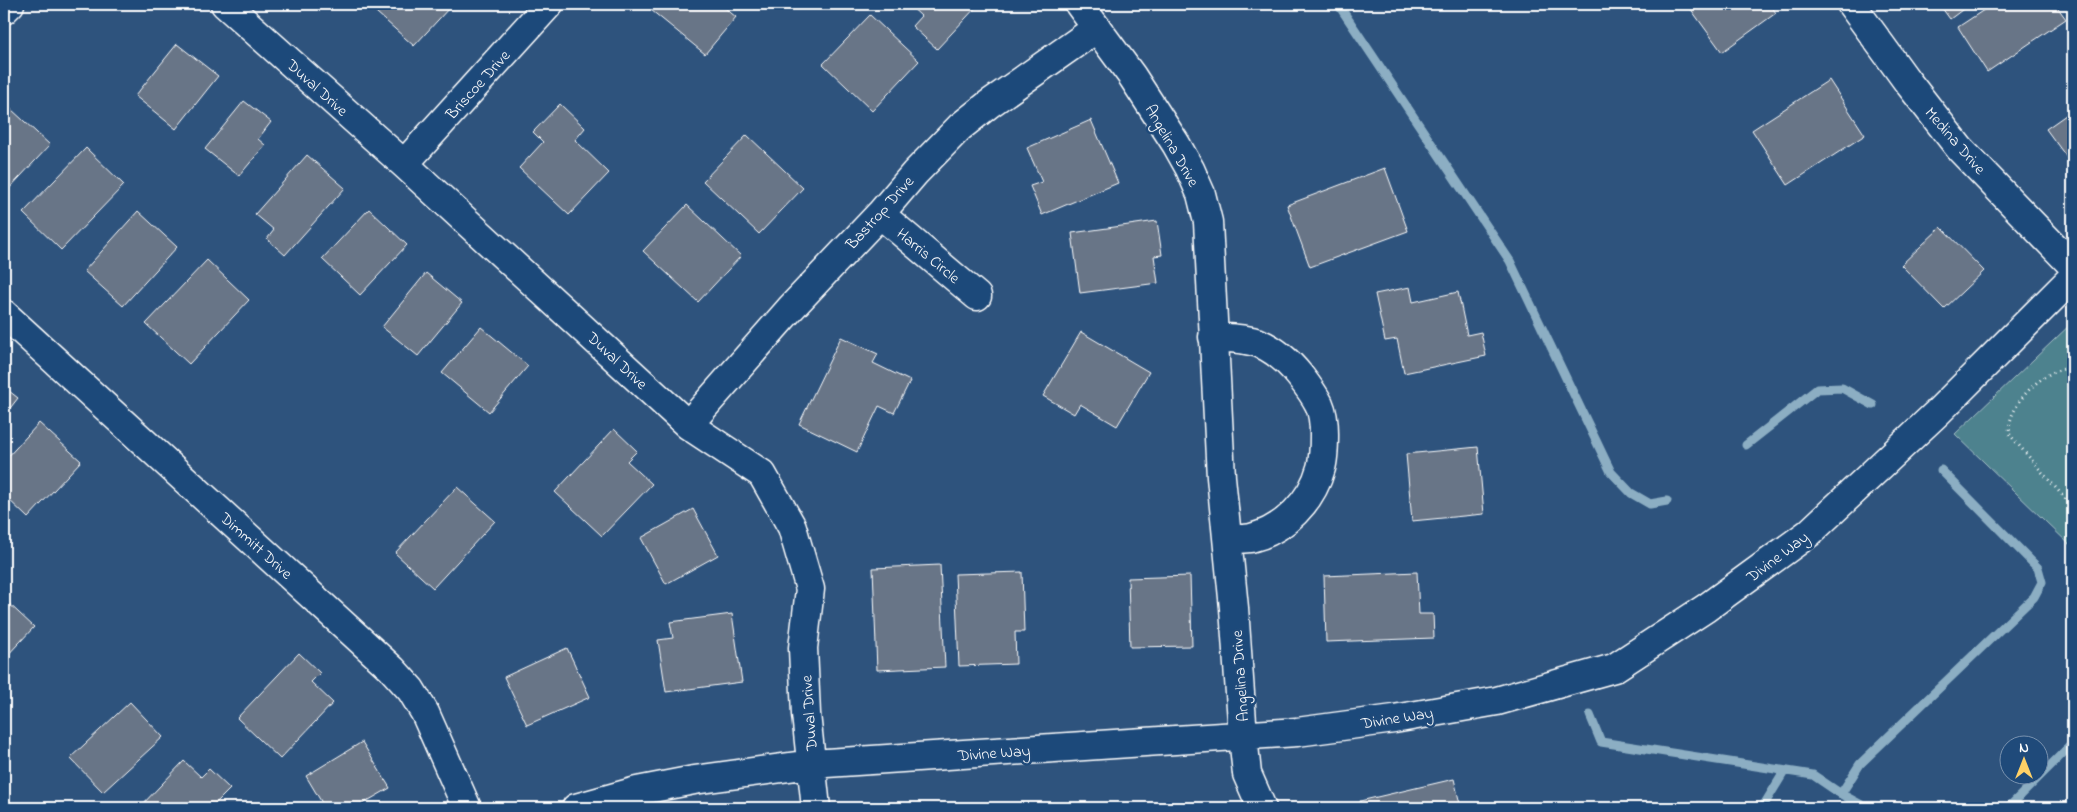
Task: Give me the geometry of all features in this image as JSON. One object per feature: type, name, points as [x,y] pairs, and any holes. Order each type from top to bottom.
[{"type":"street","points":[[4,10],[10,4]]},
{"type":"street","name":"Duval Drive","points":[[225,4],[404,164],[688,425],[762,474],[792,528],[810,589],[803,648],[816,808]]},
{"type":"street","name":"Briscoe Drive","points":[[404,164],[550,4]]},
{"type":"street","name":"Angelina Drive","points":[[1079,4],[1132,76],[1176,144],[1190,168],[1201,194],[1208,222],[1221,477],[1228,540],[1243,736],[1247,774],[1262,808]]},
{"type":"street","name":"Medina Drive","points":[[1851,4],[1907,81],[1960,149],[2073,266]]},
{"type":"street","name":"Bastrop Drive","points":[[688,425],[790,309],[960,127],[989,104],[1097,28]]},
{"type":"street","name":"Harris Circle","points":[[880,214],[977,296]]},
{"type":"street","name":"Divine Way","points":[[576,808],[637,791],[694,780],[811,764],[1297,732],[1394,719],[1497,701],[1614,668],[1706,608],[1809,532],[1937,413],[2073,277]]},
{"type":"street","name":"Dimmitt Drive","points":[[4,314],[392,669],[411,690],[425,713],[467,808]]},
{"type":"street","points":[[1213,337],[1237,338],[1258,343],[1280,355],[1310,387],[1320,406],[1324,424],[1322,468],[1313,488],[1302,505],[1286,520],[1270,530],[1251,538],[1228,540]]},
{"type":"path","points":[[2073,370],[2062,369],[2035,384],[2020,400],[2010,417],[2008,427],[2010,435],[2073,506]]},
{"type":"green space","points":[[2073,322],[2073,548],[1955,434]]},
{"type":"building","points":[[367,4],[446,4],[450,7],[414,46]]},
{"type":"building","points":[[656,4],[720,4],[736,17],[705,54],[651,10]]},
{"type":"building","points":[[908,4],[979,4],[937,49],[912,26],[921,16]]},
{"type":"building","points":[[1697,4],[1770,4],[1776,13],[1722,52],[1690,8]]},
{"type":"building","points":[[1939,4],[1970,4],[1950,19]]},
{"type":"building","points":[[1993,4],[2055,4],[2066,19],[1987,72],[1958,27]]},
{"type":"building","points":[[870,15],[919,61],[872,111],[823,64]]},
{"type":"building","points":[[177,44],[218,76],[176,129],[135,96]]},
{"type":"building","points":[[1829,80],[1865,135],[1788,185],[1752,130]]},
{"type":"building","points":[[244,101],[271,122],[258,139],[265,145],[239,176],[205,149]]},
{"type":"building","points":[[560,104],[585,128],[575,140],[609,173],[569,215],[519,168],[543,142],[533,132]]},
{"type":"building","points":[[11,109],[50,145],[4,194],[4,117]]},
{"type":"building","points":[[2073,110],[2073,166],[2046,129]]},
{"type":"building","points":[[1091,120],[1118,183],[1042,215],[1030,186],[1042,182],[1027,148]]},
{"type":"building","points":[[747,135],[803,188],[759,234],[703,181]]},
{"type":"building","points":[[86,148],[124,185],[61,250],[23,213]]},
{"type":"building","points":[[307,155],[345,188],[285,255],[267,239],[274,230],[255,214]]},
{"type":"building","points":[[1385,168],[1408,231],[1310,267],[1287,205]]},
{"type":"building","points":[[687,205],[741,256],[698,302],[643,251]]},
{"type":"building","points":[[369,209],[407,245],[360,295],[322,259]]},
{"type":"building","points":[[138,211],[177,247],[123,306],[84,271]]},
{"type":"building","points":[[1157,221],[1162,255],[1154,256],[1158,283],[1080,293],[1072,233]]},
{"type":"building","points":[[1941,227],[1984,271],[1944,309],[1901,265]]},
{"type":"building","points":[[207,260],[249,300],[189,364],[146,324]]},
{"type":"building","points":[[426,273],[462,303],[418,356],[382,327]]},
{"type":"building","points":[[1410,287],[1413,302],[1458,292],[1467,335],[1481,332],[1486,356],[1404,373],[1397,339],[1385,341],[1375,294]]},
{"type":"building","points":[[481,327],[528,366],[489,412],[442,373]]},
{"type":"building","points":[[1081,332],[1149,372],[1117,426],[1080,404],[1074,414],[1043,396]]},
{"type":"building","points":[[841,337],[878,354],[873,363],[910,381],[894,413],[879,406],[857,452],[799,424]]},
{"type":"building","points":[[4,387],[18,398],[4,416]]},
{"type":"building","points":[[39,423],[81,461],[28,518],[4,495],[4,461]]},
{"type":"building","points":[[614,429],[637,451],[627,461],[652,484],[602,536],[555,492]]},
{"type":"building","points":[[1478,447],[1484,514],[1412,521],[1406,454]]},
{"type":"building","points":[[457,487],[495,521],[433,588],[395,553]]},
{"type":"building","points":[[693,509],[718,555],[666,584],[641,538]]},
{"type":"building","points":[[940,565],[945,667],[877,670],[873,568]]},
{"type":"building","points":[[1022,572],[1024,632],[1015,632],[1016,664],[959,666],[955,574]]},
{"type":"building","points":[[1417,572],[1419,614],[1433,614],[1434,638],[1326,642],[1324,576]]},
{"type":"building","points":[[1190,576],[1192,646],[1130,647],[1128,578]]},
{"type":"building","points":[[4,599],[34,627],[4,659]]},
{"type":"building","points":[[732,614],[742,682],[666,692],[658,640],[673,638],[670,622]]},
{"type":"building","points":[[567,648],[590,697],[527,725],[504,677]]},
{"type":"building","points":[[299,653],[320,673],[311,682],[333,703],[280,759],[237,718]]},
{"type":"building","points":[[130,702],[163,737],[103,792],[70,758]]},
{"type":"building","points":[[362,742],[390,788],[355,808],[325,808],[306,776]]},
{"type":"building","points":[[184,761],[201,777],[209,769],[230,789],[211,808],[139,808]]},
{"type":"building","points":[[1454,779],[1461,808],[1361,808],[1360,801]]},
{"type":"building","points":[[1197,804],[1198,808],[1173,808]]},
{"type":"waterway","points":[[1338,4],[1510,261],[1611,472],[1631,493],[1650,504],[1667,501]]},
{"type":"waterway","points":[[1746,445],[1817,389],[1842,388],[1873,405]]},
{"type":"waterway","points":[[1841,794],[1860,764],[2034,597],[2042,582],[2038,568],[1941,470]]},
{"type":"waterway","points":[[1590,715],[1601,742],[1813,775],[1841,794],[1867,808]]},
{"type":"waterway","points":[[2008,808],[2073,743]]},
{"type":"waterway","points":[[1762,808],[1784,772]]}]
